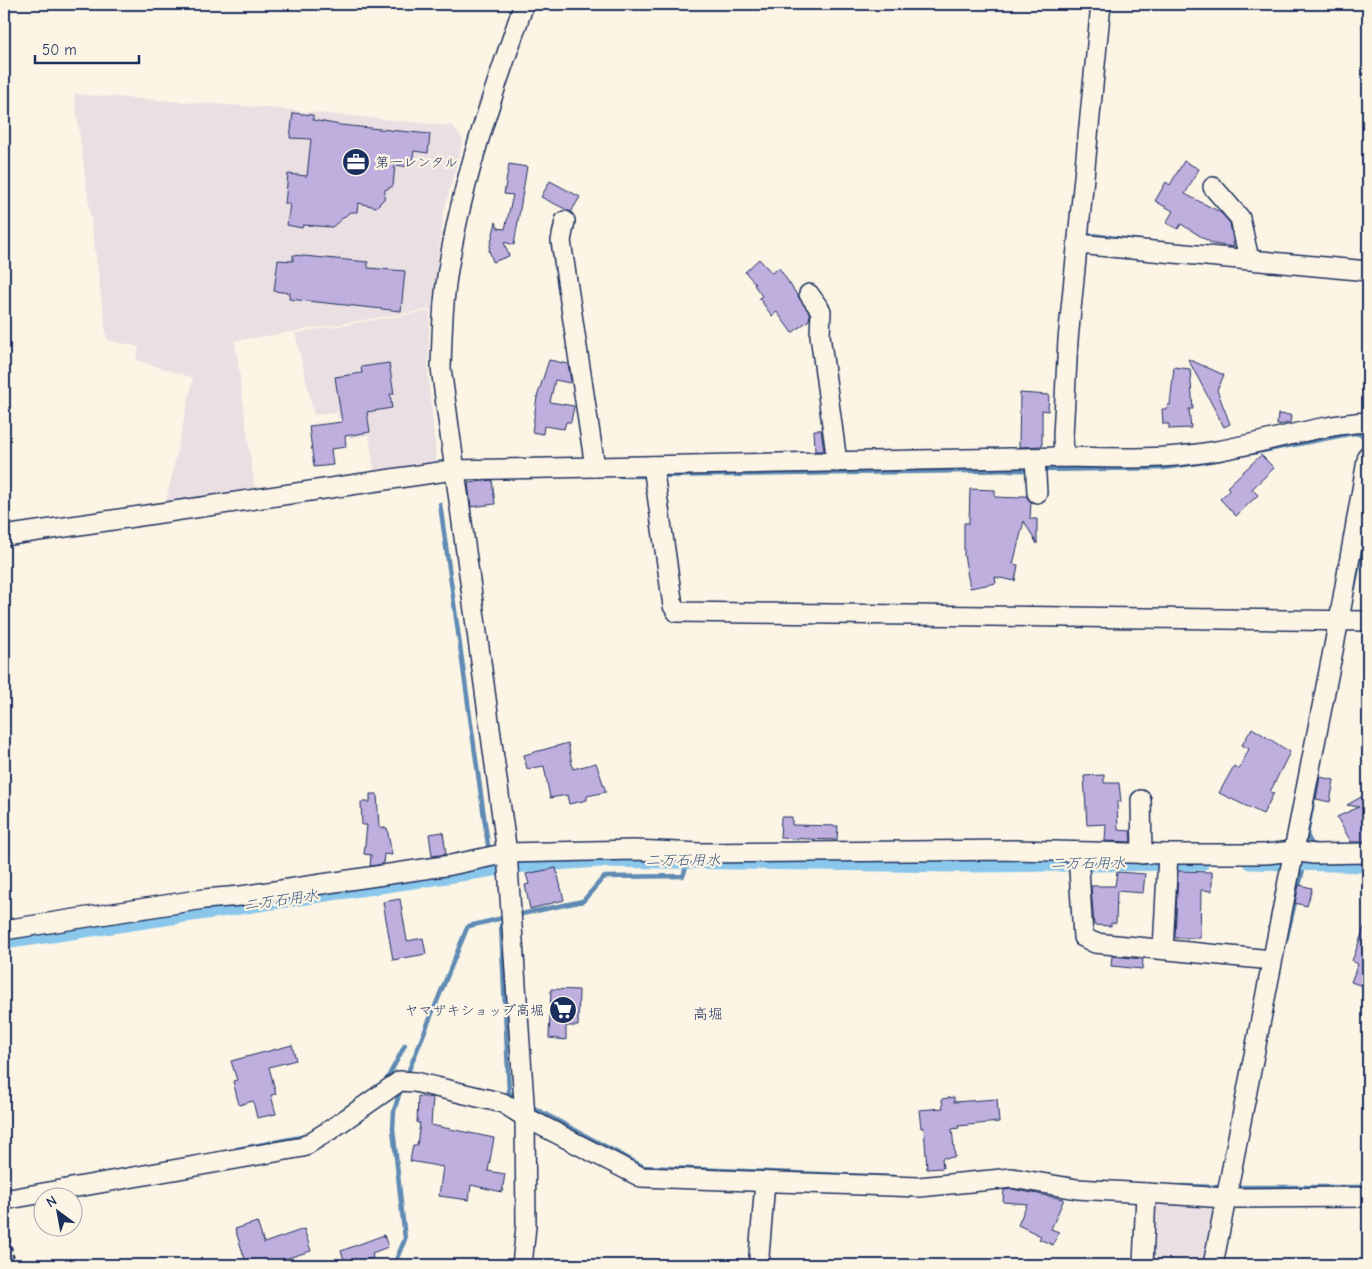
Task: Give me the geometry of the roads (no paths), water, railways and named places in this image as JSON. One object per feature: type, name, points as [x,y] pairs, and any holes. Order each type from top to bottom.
[{"type":"street","points":[[522,1265],[526,1226],[525,1118],[507,853],[453,470],[441,368],[444,300],[450,258],[466,180],[481,128],[524,4]]},
{"type":"street","points":[[1064,457],[1063,436],[1067,350],[1101,4]]},
{"type":"street","points":[[1213,187],[1240,218],[1249,259]]},
{"type":"street","points":[[566,221],[561,241],[595,467]]},
{"type":"street","points":[[1078,244],[1368,271]]},
{"type":"street","points":[[809,294],[821,311],[820,335],[837,462]]},
{"type":"street","points":[[4,536],[453,470],[1064,457],[1164,458],[1211,452],[1343,423],[1368,422]]},
{"type":"street","points":[[1214,1265],[1339,620],[1368,455]]},
{"type":"street","points":[[1035,458],[1038,493]]},
{"type":"street","points":[[652,466],[671,597],[677,612],[1368,620]]},
{"type":"street","points":[[1141,800],[1142,854]]},
{"type":"street","points":[[4,930],[204,899],[241,896],[451,865],[507,853],[634,850],[700,853],[1078,852],[1266,854],[1293,851],[1314,854],[1368,854]]},
{"type":"street","points":[[1078,852],[1083,938],[1095,943],[1272,960]]},
{"type":"street","points":[[1163,949],[1168,854]]},
{"type":"street","points":[[4,1200],[303,1147],[400,1080],[503,1104],[525,1118],[641,1177],[919,1187],[1012,1178],[1076,1189],[1226,1198],[1368,1197]]},
{"type":"street","points":[[761,1265],[759,1256],[765,1182]]},
{"type":"street","points":[[1143,1265],[1146,1193]]},
{"type":"waterway","points":[[1091,235],[1141,241]]},
{"type":"waterway","points":[[1252,453],[1354,433],[1368,436]]},
{"type":"waterway","points":[[1041,470],[1164,468],[1205,462]]},
{"type":"waterway","points":[[658,476],[1030,470]]},
{"type":"waterway","points":[[621,476],[650,476]]},
{"type":"waterway","points":[[440,504],[489,852]]},
{"type":"waterway","points":[[1354,588],[1368,518]]},
{"type":"waterway","points":[[1317,846],[1311,843],[1307,835],[1319,769]]},
{"type":"waterway","name":"二万石用水","points":[[4,942],[514,866],[599,860],[957,865],[1202,863]]},
{"type":"waterway","points":[[517,915],[583,901],[606,877],[683,876],[688,862]]},
{"type":"waterway","name":"二万石用水","points":[[1250,862],[1368,865]]},
{"type":"waterway","points":[[1286,940],[1304,865]]},
{"type":"waterway","points":[[406,1077],[467,928],[507,917]]},
{"type":"waterway","points":[[501,925],[509,1093],[519,1099]]},
{"type":"waterway","points":[[386,1081],[405,1045]]},
{"type":"waterway","points":[[394,1265],[405,1239],[393,1129],[394,1111],[401,1088]]},
{"type":"waterway","points":[[530,1106],[644,1167],[896,1177]]},
{"type":"waterway","points":[[237,1149],[306,1136]]},
{"type":"waterway","points":[[1180,1186],[1224,1187]]},
{"type":"waterway","points":[[1232,1187],[1368,1187]]},
{"type":"place","name":"第一レンタル","points":[[356,162]]},
{"type":"place","name":"ヤマザキショップ高堀","points":[[563,1010]]},
{"type":"district","name":"高堀","points":[[708,1014]]}]
